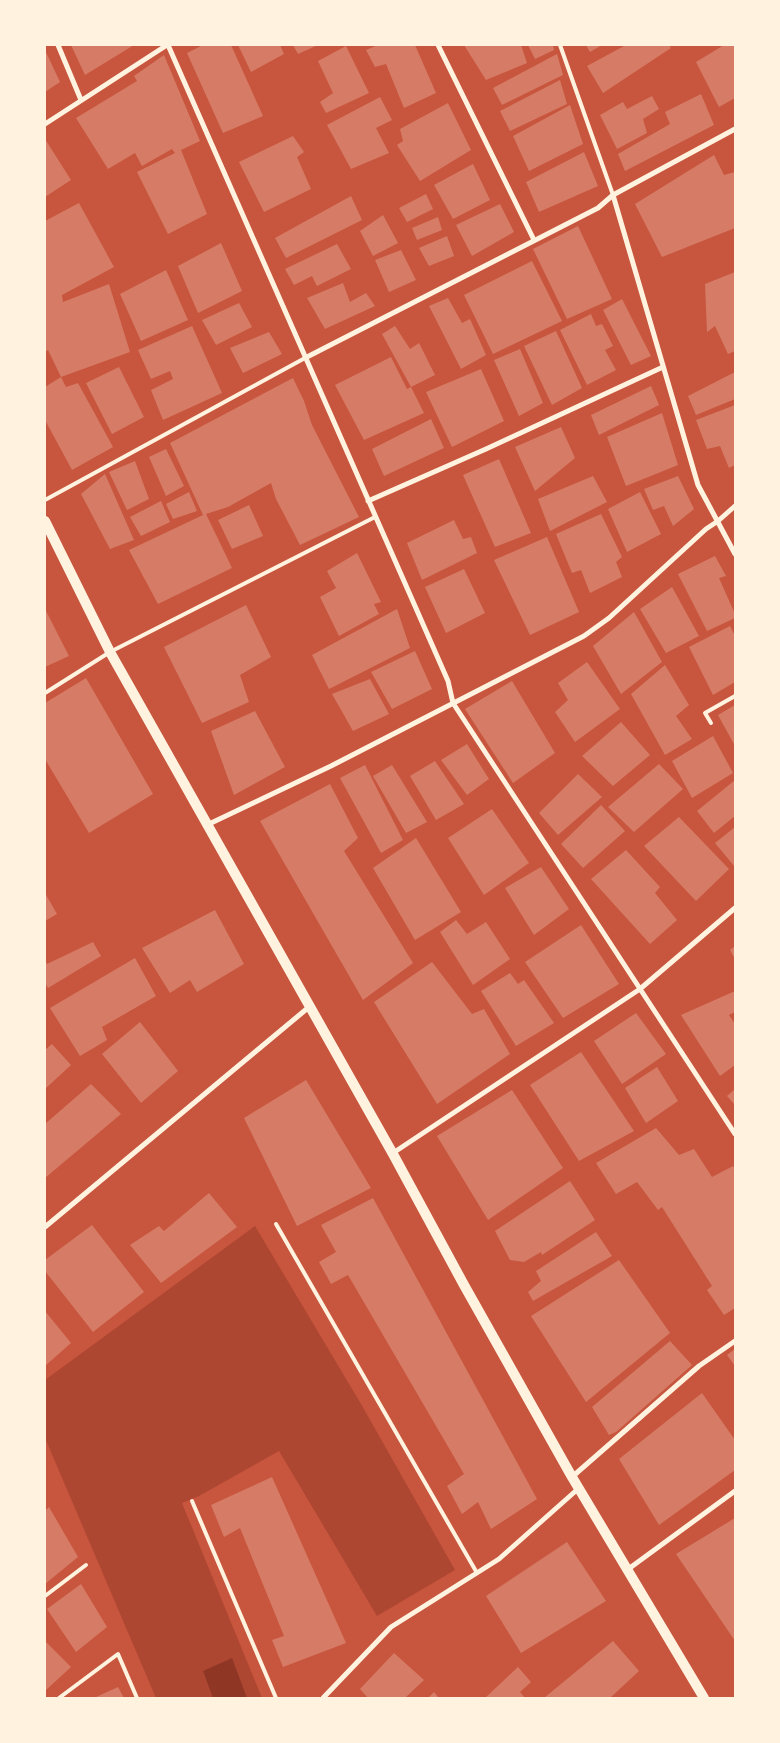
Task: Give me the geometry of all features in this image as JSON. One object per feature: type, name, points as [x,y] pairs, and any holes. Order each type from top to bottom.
[{"type":"main road","points":[[45,521],[110,652],[209,824],[309,1008],[464,1285],[572,1476],[704,1698]]},
{"type":"street","points":[[58,45],[81,100]]},
{"type":"street","points":[[45,124],[167,45],[448,681],[453,703],[735,1134]]},
{"type":"street","points":[[438,45],[534,240]]},
{"type":"street","points":[[305,358],[598,208],[613,195],[735,128]]},
{"type":"street","points":[[613,195],[698,485],[735,554]]},
{"type":"street","points":[[368,501],[663,367]]},
{"type":"street","points":[[209,824],[331,766],[584,636],[608,618],[706,528],[718,521],[735,506]]},
{"type":"street","points":[[392,1154],[640,989],[735,908]]},
{"type":"street","points":[[45,1227],[309,1008]]},
{"type":"street","points":[[572,1476],[699,1366],[735,1341]]},
{"type":"street","points":[[323,1698],[391,1627],[499,1559],[579,1488]]},
{"type":"street","points":[[627,1570],[735,1491]]},
{"type":"lane","points":[[560,45],[613,195]]},
{"type":"lane","points":[[45,500],[305,358]]},
{"type":"lane","points":[[45,693],[110,652],[375,517]]},
{"type":"lane","points":[[711,723],[705,713],[735,696]]},
{"type":"lane","points":[[276,1224],[477,1572]]},
{"type":"lane","points":[[192,1501],[276,1698]]},
{"type":"lane","points":[[45,1596],[86,1566]]},
{"type":"lane","points":[[59,1698],[118,1654],[137,1698]]},
{"type":"shaded area","points":[[255,1226],[361,1404],[455,1570],[377,1616],[279,1451],[199,1496],[182,1503],[262,1698],[156,1698],[45,1438],[45,1380]]},
{"type":"shaded area","points":[[232,1658],[247,1698],[213,1698],[203,1671]]},
{"type":"building","points":[[71,45],[134,45],[85,75]]},
{"type":"building","points":[[203,45],[231,45],[263,116],[223,133],[187,53]]},
{"type":"building","points":[[238,45],[280,45],[284,54],[251,72]]},
{"type":"building","points":[[293,45],[318,45],[298,54]]},
{"type":"building","points":[[378,45],[415,45],[436,93],[404,108],[386,64],[375,67],[366,50]]},
{"type":"building","points":[[464,45],[521,45],[527,63],[486,80]]},
{"type":"building","points":[[528,45],[553,45],[554,50],[535,59]]},
{"type":"building","points":[[586,45],[602,45],[590,52]]},
{"type":"building","points":[[626,45],[669,45],[671,48],[603,93],[587,66]]},
{"type":"building","points":[[724,45],[735,45],[735,98],[719,107],[696,62]]},
{"type":"building","points":[[346,46],[369,93],[326,113],[320,102],[333,93],[318,61]]},
{"type":"building","points":[[45,50],[60,82],[45,92]]},
{"type":"building","points":[[557,54],[563,75],[502,105],[493,88]]},
{"type":"building","points":[[164,55],[200,141],[181,150],[207,214],[168,234],[137,172],[175,153],[172,149],[142,166],[135,153],[108,169],[76,118],[137,81],[134,76]]},
{"type":"building","points":[[560,80],[567,104],[510,131],[500,111]]},
{"type":"building","points":[[701,94],[714,125],[625,171],[618,154],[670,124],[665,112]]},
{"type":"building","points":[[652,96],[659,109],[643,119],[647,133],[617,149],[600,115],[623,102],[627,109]]},
{"type":"building","points":[[380,97],[392,120],[376,128],[389,153],[351,169],[327,125]]},
{"type":"building","points":[[448,103],[471,150],[420,181],[397,145],[403,141],[400,129]]},
{"type":"building","points":[[570,105],[583,144],[529,171],[513,136]]},
{"type":"building","points":[[293,136],[304,152],[297,157],[311,189],[264,212],[239,162]]},
{"type":"building","points":[[45,139],[71,180],[45,197]]},
{"type":"building","points":[[584,152],[598,186],[539,212],[526,182]]},
{"type":"building","points":[[714,155],[724,175],[735,172],[735,228],[662,257],[635,204]]},
{"type":"building","points":[[473,164],[490,200],[453,219],[434,185]]},
{"type":"building","points":[[426,194],[433,209],[407,222],[399,208]]},
{"type":"building","points":[[351,196],[362,220],[286,258],[275,238]]},
{"type":"building","points":[[79,203],[114,267],[62,295],[63,302],[109,284],[130,352],[61,377],[48,350],[45,352],[45,221]]},
{"type":"building","points":[[500,204],[514,232],[472,256],[456,225]]},
{"type":"building","points":[[383,215],[398,243],[373,256],[360,231]]},
{"type":"building","points":[[438,217],[442,230],[417,240],[412,228]]},
{"type":"building","points":[[578,226],[612,299],[567,319],[533,249]]},
{"type":"building","points":[[447,236],[454,256],[429,266],[419,248]]},
{"type":"building","points":[[221,243],[242,291],[198,313],[178,266]]},
{"type":"building","points":[[337,244],[351,269],[317,286],[312,276],[294,285],[285,269]]},
{"type":"building","points":[[401,250],[416,280],[389,292],[375,260]]},
{"type":"building","points":[[532,261],[562,321],[493,354],[464,295]]},
{"type":"building","points":[[166,270],[188,320],[141,341],[120,294]]},
{"type":"building","points":[[735,272],[735,351],[728,354],[715,326],[707,332],[705,284]]},
{"type":"building","points":[[343,283],[350,302],[366,293],[375,306],[325,329],[307,298]]},
{"type":"building","points":[[448,298],[462,323],[470,319],[486,355],[461,369],[429,306]]},
{"type":"building","points":[[622,299],[651,356],[631,365],[603,310]]},
{"type":"building","points":[[239,303],[252,327],[216,345],[202,320]]},
{"type":"building","points":[[591,314],[596,326],[602,324],[613,346],[605,350],[616,370],[587,385],[560,330]]},
{"type":"building","points":[[192,326],[222,393],[163,420],[151,390],[173,379],[170,371],[151,379],[138,350]]},
{"type":"building","points":[[395,326],[410,349],[419,343],[435,375],[411,387],[382,334]]},
{"type":"building","points":[[556,331],[582,388],[552,405],[524,346]]},
{"type":"building","points":[[269,332],[282,354],[243,373],[230,348]]},
{"type":"building","points":[[520,349],[543,403],[519,416],[494,360]]},
{"type":"building","points":[[391,357],[407,389],[411,387],[424,413],[364,440],[335,385]]},
{"type":"building","points":[[119,367],[144,417],[112,434],[86,383]]},
{"type":"building","points":[[481,369],[504,421],[452,447],[426,392]]},
{"type":"building","points":[[735,372],[735,399],[696,415],[688,396]]},
{"type":"building","points":[[61,377],[66,387],[78,383],[113,447],[72,470],[45,420],[45,387]]},
{"type":"building","points":[[293,378],[304,401],[312,425],[359,517],[300,545],[276,499],[271,483],[228,507],[206,514],[232,568],[158,604],[129,550],[203,515],[170,443]]},
{"type":"building","points":[[651,386],[659,405],[599,435],[591,415]]},
{"type":"building","points":[[735,405],[735,465],[729,468],[720,446],[707,449],[696,420]]},
{"type":"building","points":[[662,413],[678,465],[626,486],[607,437]]},
{"type":"building","points":[[431,419],[444,448],[384,476],[372,449]]},
{"type":"building","points":[[561,427],[575,458],[535,491],[515,447]]},
{"type":"building","points":[[166,449],[184,486],[166,496],[149,457]]},
{"type":"building","points":[[499,459],[531,533],[495,547],[463,475]]},
{"type":"building","points":[[135,461],[149,499],[127,510],[109,472]]},
{"type":"building","points":[[105,474],[134,540],[110,549],[81,494]]},
{"type":"building","points":[[593,476],[607,502],[550,531],[538,499]]},
{"type":"building","points":[[678,476],[694,509],[673,526],[664,506],[653,510],[644,489]]},
{"type":"building","points":[[189,492],[197,511],[173,519],[166,504]]},
{"type":"building","points":[[640,492],[661,534],[627,552],[608,509]]},
{"type":"building","points":[[161,501],[170,522],[141,536],[130,517]]},
{"type":"building","points":[[249,505],[263,536],[232,549],[218,520]]},
{"type":"building","points":[[601,514],[622,557],[616,562],[622,577],[590,593],[581,570],[572,573],[556,534]]},
{"type":"building","points":[[454,520],[463,539],[471,537],[477,553],[422,580],[407,543]]},
{"type":"building","points":[[547,537],[579,612],[530,635],[494,560]]},
{"type":"building","points":[[357,553],[381,602],[374,604],[379,614],[339,636],[320,597],[336,588],[327,571]]},
{"type":"building","points":[[715,556],[726,576],[719,578],[735,618],[707,631],[678,574]]},
{"type":"building","points":[[464,569],[485,613],[446,633],[425,587]]},
{"type":"building","points":[[672,587],[699,636],[666,653],[640,609]]},
{"type":"building","points":[[246,605],[271,657],[240,675],[249,702],[202,723],[164,647]]},
{"type":"building","points":[[45,609],[69,656],[45,667]]},
{"type":"building","points":[[397,609],[410,648],[329,689],[312,655]]},
{"type":"building","points":[[634,612],[662,662],[621,694],[593,646]]},
{"type":"building","points":[[730,626],[735,636],[735,682],[713,695],[689,647]]},
{"type":"building","points":[[415,651],[432,689],[392,709],[371,672]]},
{"type":"building","points":[[587,662],[620,709],[575,742],[555,712],[568,700],[558,683]]},
{"type":"building","points":[[665,665],[689,705],[676,716],[692,739],[665,755],[631,694]]},
{"type":"building","points":[[86,678],[153,794],[89,833],[45,759],[45,703]]},
{"type":"building","points":[[370,679],[389,714],[353,731],[332,694]]},
{"type":"building","points":[[512,681],[555,753],[513,783],[465,709]]},
{"type":"building","points":[[735,705],[735,746],[718,715]]},
{"type":"building","points":[[255,711],[285,767],[234,795],[211,731]]},
{"type":"building","points":[[621,722],[650,755],[613,786],[582,756]]},
{"type":"building","points":[[713,736],[733,773],[692,798],[672,761]]},
{"type":"building","points":[[467,744],[489,779],[467,795],[441,760]]},
{"type":"building","points":[[435,761],[464,804],[436,820],[410,776]]},
{"type":"building","points":[[659,764],[683,789],[634,832],[608,807]]},
{"type":"building","points":[[365,765],[403,840],[381,853],[340,778]]},
{"type":"building","points":[[392,765],[427,822],[406,833],[373,776]]},
{"type":"building","points":[[578,774],[602,797],[558,835],[539,813]]},
{"type":"building","points":[[735,780],[735,816],[714,833],[697,811]]},
{"type":"building","points":[[330,784],[358,838],[344,851],[413,963],[363,1000],[260,821]]},
{"type":"building","points":[[601,805],[625,831],[583,868],[561,844]]},
{"type":"building","points":[[492,809],[529,863],[484,895],[448,838]]},
{"type":"building","points":[[679,817],[729,869],[696,901],[644,846]]},
{"type":"building","points":[[735,827],[735,867],[715,843]]},
{"type":"building","points":[[416,838],[461,912],[415,940],[373,868]]},
{"type":"building","points":[[626,850],[660,887],[655,893],[677,920],[650,944],[591,879]]},
{"type":"building","points":[[541,867],[569,909],[534,935],[505,888]]},
{"type":"building","points":[[45,893],[57,914],[45,921]]},
{"type":"building","points":[[215,910],[244,964],[197,992],[190,980],[170,993],[142,948]]},
{"type":"building","points":[[456,920],[467,934],[486,922],[510,959],[473,985],[440,932]]},
{"type":"building","points":[[581,925],[619,984],[563,1018],[525,962]]},
{"type":"building","points":[[93,942],[101,956],[48,988],[45,983],[45,960],[47,964]]},
{"type":"building","points":[[735,946],[735,959],[730,950]]},
{"type":"building","points":[[135,958],[156,996],[102,1027],[107,1040],[80,1056],[50,1008]]},
{"type":"building","points":[[432,962],[472,1014],[484,1009],[510,1054],[437,1104],[374,1002]]},
{"type":"building","points":[[510,973],[518,984],[524,980],[554,1023],[516,1046],[481,991]]},
{"type":"building","points":[[735,991],[735,1012],[729,1015],[735,1024],[735,1065],[720,1076],[681,1015]]},
{"type":"building","points":[[636,1013],[666,1054],[622,1084],[594,1041]]},
{"type":"building","points":[[140,1022],[178,1071],[141,1103],[102,1054]]},
{"type":"building","points":[[52,1044],[71,1065],[45,1089],[45,1050]]},
{"type":"building","points":[[581,1052],[634,1131],[579,1161],[530,1085]]},
{"type":"building","points":[[657,1067],[678,1101],[646,1123],[625,1088]]},
{"type":"building","points":[[306,1080],[371,1188],[297,1226],[244,1118]]},
{"type":"building","points":[[91,1084],[121,1114],[45,1178],[45,1124]]},
{"type":"building","points":[[735,1089],[735,1105],[727,1096]]},
{"type":"building","points":[[512,1090],[563,1168],[488,1220],[437,1136]]},
{"type":"building","points":[[656,1128],[679,1155],[694,1149],[712,1177],[733,1166],[735,1169],[735,1308],[724,1315],[707,1290],[712,1286],[662,1207],[658,1210],[637,1182],[616,1194],[596,1163]]},
{"type":"building","points":[[570,1181],[595,1220],[542,1255],[541,1252],[524,1262],[510,1260],[495,1231]]},
{"type":"building","points":[[209,1193],[237,1227],[161,1283],[130,1245],[159,1226],[164,1231]]},
{"type":"building","points":[[373,1198],[537,1499],[491,1529],[478,1502],[462,1514],[447,1486],[464,1474],[348,1275],[331,1284],[319,1262],[336,1252],[321,1225]]},
{"type":"building","points":[[92,1225],[144,1292],[93,1332],[45,1271],[45,1260]]},
{"type":"building","points":[[596,1232],[612,1256],[533,1301],[528,1292],[541,1281],[536,1271]]},
{"type":"building","points":[[619,1260],[670,1333],[586,1402],[531,1316]]},
{"type":"building","points":[[45,1311],[71,1343],[45,1366]]},
{"type":"building","points":[[670,1341],[692,1365],[616,1432],[609,1435],[592,1407]]},
{"type":"building","points":[[735,1349],[735,1366],[727,1355]]},
{"type":"building","points":[[702,1393],[735,1440],[735,1470],[659,1525],[619,1459]]},
{"type":"building","points":[[272,1477],[346,1643],[283,1667],[272,1640],[284,1636],[240,1528],[224,1537],[211,1505]]},
{"type":"building","points":[[49,1507],[78,1557],[45,1584],[45,1511]]},
{"type":"building","points":[[735,1518],[735,1641],[676,1554]]},
{"type":"building","points":[[567,1542],[606,1601],[521,1653],[486,1596]]},
{"type":"building","points":[[81,1584],[107,1627],[76,1652],[47,1609]]},
{"type":"building","points":[[45,1641],[71,1667],[45,1691]]},
{"type":"building","points":[[613,1641],[639,1671],[610,1698],[544,1698]]},
{"type":"building","points":[[394,1653],[424,1680],[405,1698],[368,1698],[360,1689]]},
{"type":"building","points":[[518,1667],[531,1682],[520,1692],[525,1698],[485,1698]]},
{"type":"building","points":[[118,1687],[124,1698],[94,1698]]},
{"type":"building","points":[[434,1692],[439,1698],[428,1698]]}]
